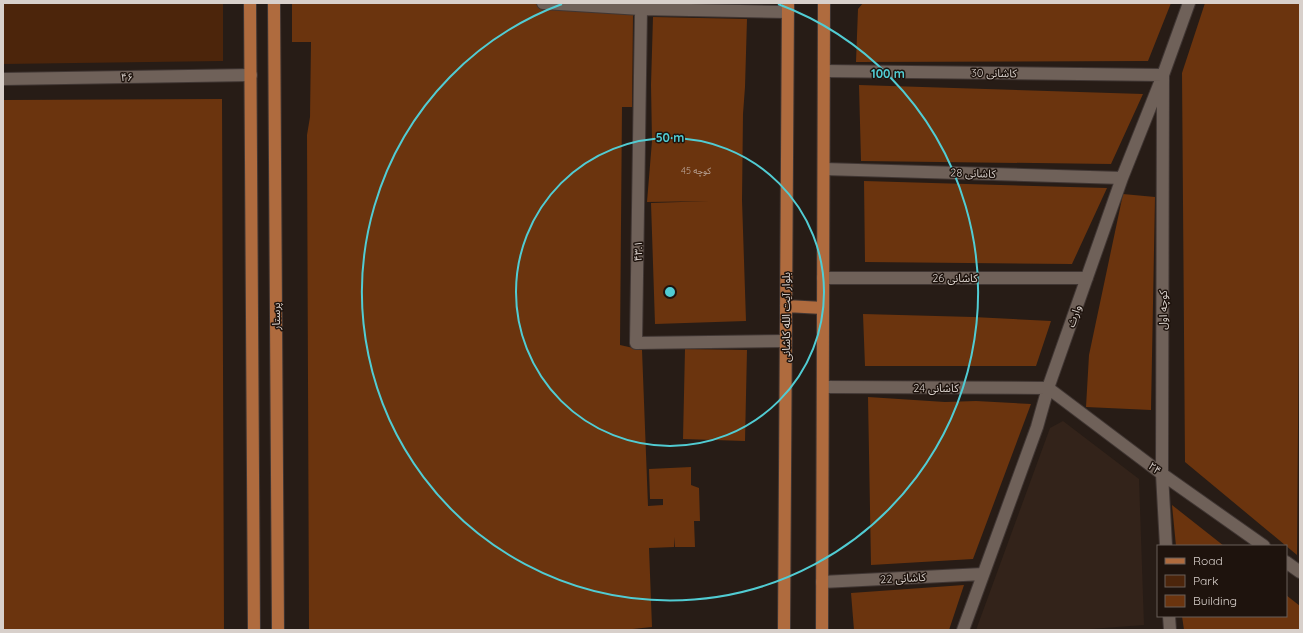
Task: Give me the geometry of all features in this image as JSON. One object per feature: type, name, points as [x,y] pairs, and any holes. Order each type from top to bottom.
[{"type":"main road","points":[[250,3],[254,630]]},
{"type":"main road","name":"پرستار","points":[[274,3],[278,630]]},
{"type":"main road","points":[[822,630],[824,3]]},
{"type":"main road","name":"بلوار آیت الله کاشانی","points":[[784,630],[788,7]]},
{"type":"main road","points":[[786,306],[823,308]]},
{"type":"street","points":[[543,3],[641,9],[788,7]]},
{"type":"street","name":"وارث","points":[[963,630],[1037,427],[1048,388],[1122,178],[1163,75],[1189,3]]},
{"type":"street","name":"۴۳.۱","points":[[641,9],[636,343],[786,341]]},
{"type":"street","name":"کاشانی 30","points":[[824,71],[1163,75]]},
{"type":"street","name":"۴۶","points":[[3,79],[251,75]]},
{"type":"street","name":"کوچه اول","points":[[1163,75],[1162,474],[1166,545]]},
{"type":"street","name":"کاشانی 28","points":[[824,169],[1122,178]]},
{"type":"street","name":"کاشانی 26","points":[[823,278],[1087,278]]},
{"type":"street","name":"کاشانی 24","points":[[823,387],[1048,388]]},
{"type":"street","name":"۲۴","points":[[1048,388],[1162,474],[1263,545]]},
{"type":"street","points":[[1287,563],[1300,572]]},
{"type":"street","name":"کاشانی 22","points":[[822,582],[983,574]]},
{"type":"street","points":[[1169,617],[1170,630]]},
{"type":"shaded area","points":[[1063,421],[1139,479],[1144,625],[1077,630],[976,630],[1050,428]]},
{"type":"green space","points":[[3,3],[223,3],[223,61],[3,64]]},
{"type":"building","points":[[292,3],[532,3],[623,12],[623,14],[633,15],[632,107],[622,107],[620,345],[642,350],[648,506],[663,505],[663,499],[650,499],[649,469],[691,467],[691,485],[699,488],[700,521],[694,521],[695,547],[675,547],[675,537],[674,547],[649,548],[652,627],[623,630],[309,630],[307,135],[310,117],[311,42],[292,42]]},
{"type":"building","points":[[863,3],[1171,3],[1148,61],[856,62],[858,9]]},
{"type":"building","points":[[1205,3],[1300,3],[1297,555],[1287,545],[1285,545],[1185,462],[1182,73]]},
{"type":"building","points":[[653,17],[747,19],[743,114],[742,200],[746,321],[655,324],[651,203],[710,201],[647,202],[652,141],[651,85]]},
{"type":"building","points":[[859,85],[1143,94],[1111,164],[861,161]]},
{"type":"building","points":[[222,99],[224,630],[3,630],[3,100]]},
{"type":"building","points":[[864,181],[1107,188],[1072,264],[865,262]]},
{"type":"building","points":[[1123,194],[1155,197],[1151,410],[1086,407],[1089,355]]},
{"type":"building","points":[[863,314],[1051,321],[1036,366],[865,366]]},
{"type":"building","points":[[685,349],[747,350],[745,441],[683,439]]},
{"type":"building","points":[[868,397],[945,402],[976,401],[1031,404],[973,559],[871,565]]},
{"type":"building","points":[[1172,505],[1223,545],[1176,545]]},
{"type":"building","points":[[964,585],[949,630],[854,630],[851,593]]},
{"type":"building","points":[[1287,596],[1300,606],[1300,630],[1184,630],[1182,617],[1287,617]]}]
